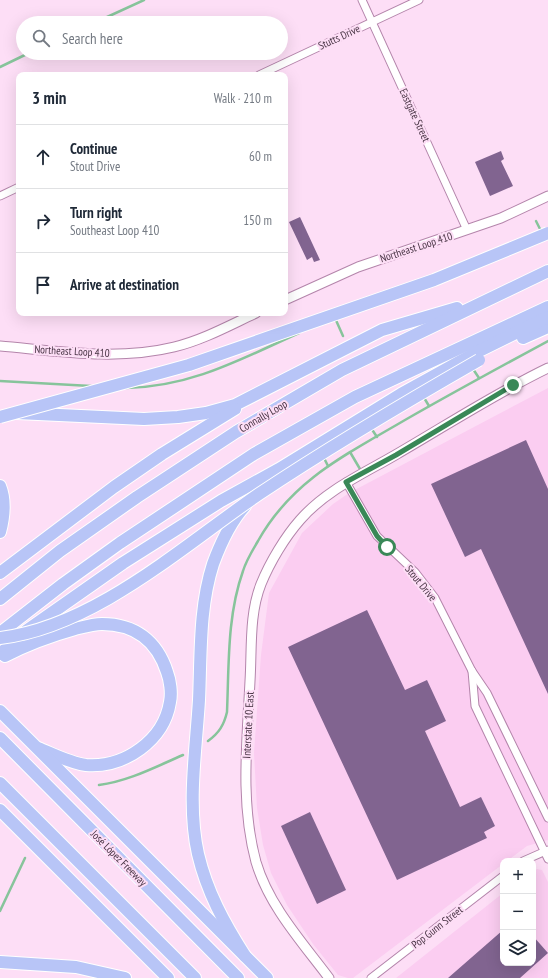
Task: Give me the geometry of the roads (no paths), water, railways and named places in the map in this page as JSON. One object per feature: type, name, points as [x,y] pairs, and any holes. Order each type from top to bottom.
[{"type":"highway","points":[[0,417],[190,365],[434,280],[548,233]]},
{"type":"highway","name":"Connally Loop","points":[[0,599],[60,551],[137,497],[236,432],[342,370],[548,271]]},
{"type":"highway","points":[[0,412],[144,419],[178,417],[235,405],[382,330],[493,297]]},
{"type":"highway","points":[[0,633],[114,548],[254,454],[355,397],[548,307]]},
{"type":"highway","points":[[0,654],[26,631],[123,563],[221,501],[279,469],[365,416],[477,352],[548,317]]},
{"type":"highway","points":[[0,638],[49,627],[64,621],[112,596],[190,544],[258,495],[351,434],[479,360],[548,326]]},
{"type":"highway","points":[[0,573],[138,470],[274,384]]},
{"type":"highway","points":[[245,956],[225,925],[212,898],[198,854],[194,823],[193,812],[204,609],[213,565],[238,513],[279,469]]},
{"type":"highway","points":[[0,486],[4,503],[4,518],[0,532]]},
{"type":"highway","points":[[0,659],[30,642],[52,635],[101,624],[123,627],[138,632],[150,641],[162,658],[169,679],[171,700],[165,720],[148,743],[130,757],[112,763],[86,765],[38,748]]},
{"type":"highway","points":[[0,711],[267,978]]},
{"type":"highway","name":"José López Freeway","points":[[0,738],[238,978]]},
{"type":"highway","points":[[0,783],[195,978]]},
{"type":"highway","points":[[0,810],[168,978]]},
{"type":"highway","points":[[0,962],[76,967],[125,978]]},
{"type":"main road","name":"Northeast Loop 410","points":[[288,299],[358,266],[501,218],[548,196]]},
{"type":"main road","name":"Northeast Loop 410","points":[[0,346],[96,354],[157,351],[198,339],[249,316]]},
{"type":"main road","name":"Interstate 10 East","points":[[330,978],[288,924],[273,901],[256,863],[251,839],[245,788],[253,621],[261,584],[284,540],[300,519],[318,502],[346,482],[396,455],[513,385],[548,368]]},
{"type":"street","name":"Eastgate Street","points":[[362,0],[468,230]]},
{"type":"street","name":"Stutts Drive","points":[[265,72],[419,0]]},
{"type":"street","points":[[0,196],[16,188]]},
{"type":"street","name":"Stout Drive","points":[[346,482],[377,536],[415,572],[435,598],[472,671],[488,693],[548,818]]},
{"type":"street","name":"Stout Drive","points":[[472,671],[475,706],[546,850],[548,859]]},
{"type":"street","points":[[529,858],[546,850]]},
{"type":"street","name":"Pop Gunn Street","points":[[371,978],[500,878]]},
{"type":"waterway","points":[[109,16],[144,0]]},
{"type":"waterway","points":[[0,67],[16,59]]},
{"type":"waterway","points":[[536,221],[541,231]]},
{"type":"waterway","points":[[335,318],[343,336]]},
{"type":"waterway","points":[[126,388],[172,383],[194,377],[236,362],[299,333]]},
{"type":"waterway","points":[[208,741],[220,728],[227,712],[231,623],[243,571],[247,560],[258,541],[287,501],[322,470],[342,457],[476,380],[548,341]]},
{"type":"waterway","points":[[473,369],[479,378]]},
{"type":"waterway","points":[[0,381],[91,386]]},
{"type":"waterway","points":[[423,396],[429,406]]},
{"type":"waterway","points":[[371,428],[377,437]]},
{"type":"waterway","points":[[350,452],[360,469]]},
{"type":"waterway","points":[[323,456],[328,466]]},
{"type":"waterway","points":[[99,785],[131,777],[183,755]]},
{"type":"waterway","points":[[0,911],[25,858]]}]
